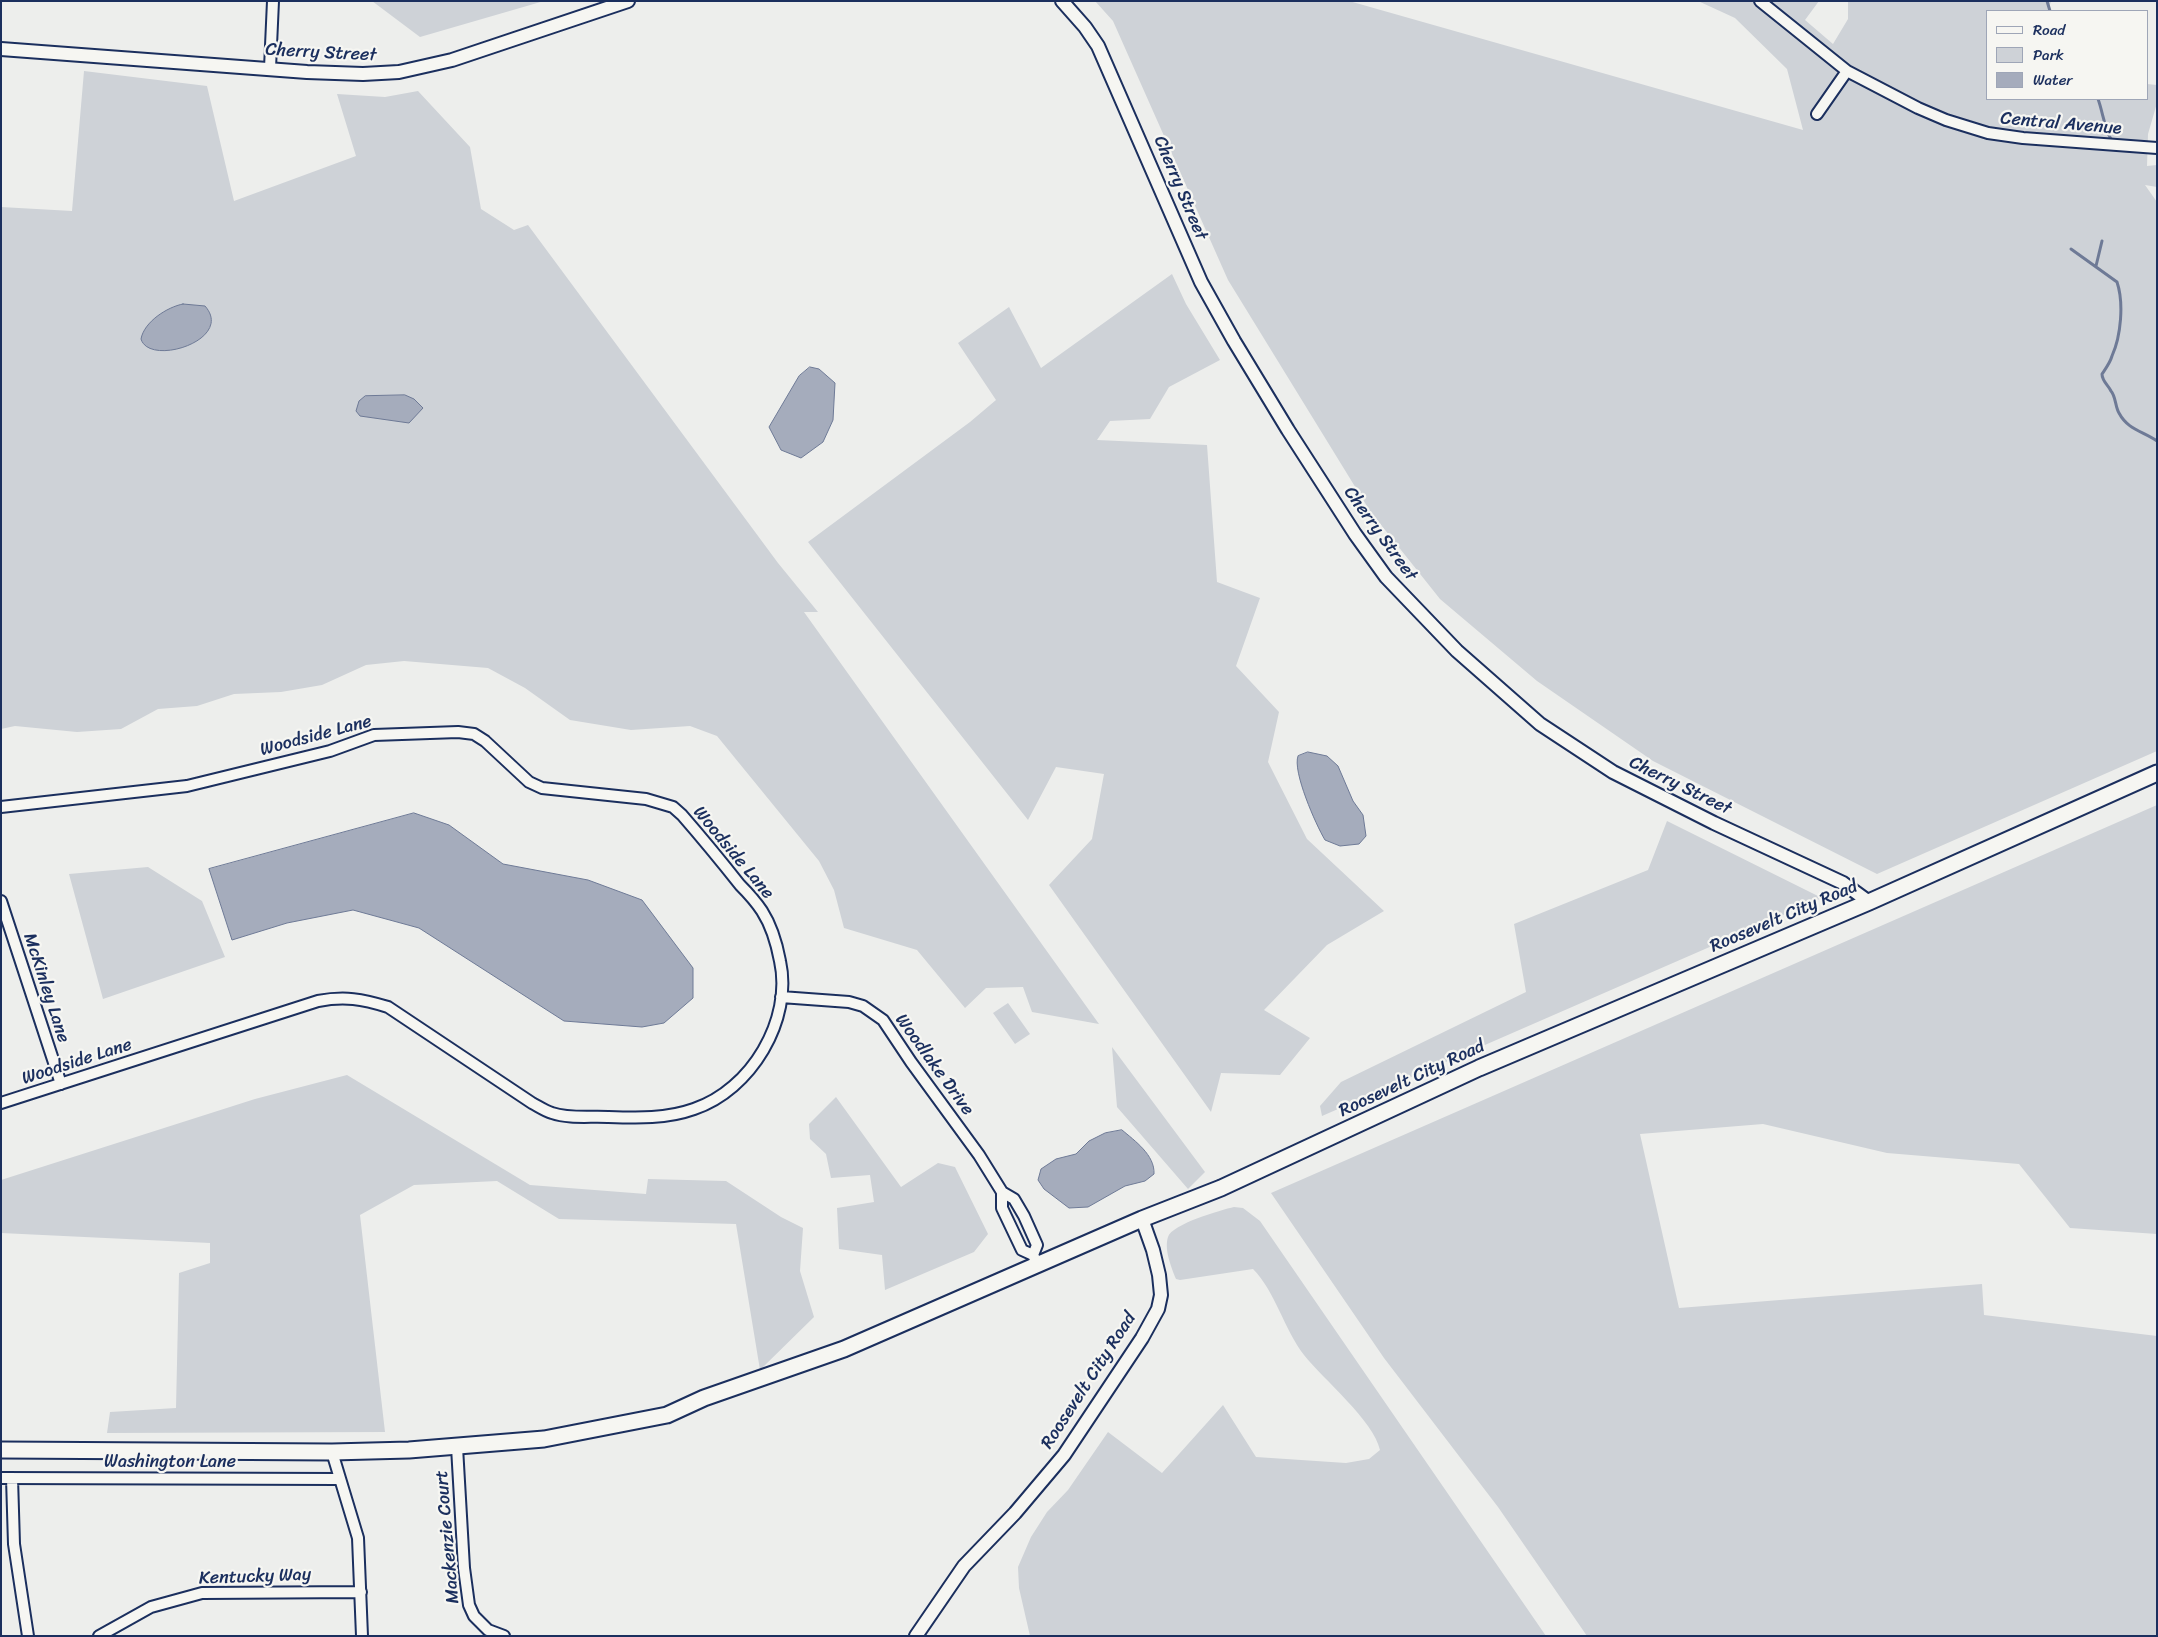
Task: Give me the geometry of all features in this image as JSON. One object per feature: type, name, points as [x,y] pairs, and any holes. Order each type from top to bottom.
[{"type":"main road","name":"Roosevelt City Road","points":[[1142,1219],[1221,1188],[1533,1044],[1869,902],[2157,773]]},
{"type":"main road","points":[[1,1450],[332,1452],[457,1446],[568,1435],[667,1415],[704,1398],[844,1349],[1036,1260],[1142,1219]]},
{"type":"street","points":[[270,68],[273,1]]},
{"type":"street","name":"Cherry Street","points":[[1,49],[363,74],[399,72],[452,60],[628,1]]},
{"type":"street","name":"Cherry Street","points":[[1062,1],[1085,27],[1098,46],[1193,265],[1234,341],[1355,534],[1386,577],[1457,651],[1540,724],[1613,772],[1714,823],[1843,883],[1869,902]]},
{"type":"street","name":"Central Avenue","points":[[1760,1],[1846,71],[1918,108],[1988,133],[2023,138],[2157,148]]},
{"type":"street","points":[[1817,114],[1846,71]]},
{"type":"street","name":"Woodside Lane","points":[[1,807],[187,786],[330,750],[374,735],[458,732],[474,734],[529,782],[542,788],[646,799],[673,807],[682,815],[763,912],[781,963],[781,997],[775,1026],[766,1046],[751,1067],[737,1082],[712,1101],[695,1109],[658,1118],[565,1116],[552,1113],[532,1102],[388,1007],[360,999],[337,998],[318,1001],[1,1103]]},
{"type":"street","name":"McKinley Lane","points":[[1,901],[60,1084]]},
{"type":"street","name":"Woodlake Drive","points":[[781,997],[849,1002],[863,1006],[883,1020],[910,1062],[979,1155],[1002,1192],[1014,1199],[1037,1245],[1036,1260]]},
{"type":"street","name":"Woodlake Drive","points":[[1002,1192],[1002,1208],[1022,1250],[1036,1260]]},
{"type":"street","name":"Roosevelt City Road","points":[[916,1636],[964,1566],[1016,1513],[1064,1455],[1146,1331],[1158,1309],[1161,1295],[1159,1275],[1142,1219]]},
{"type":"street","name":"Mackenzie Court","points":[[457,1446],[464,1568],[469,1605],[474,1616],[488,1630],[504,1636]]},
{"type":"street","points":[[332,1452],[358,1538],[362,1636]]},
{"type":"street","points":[[6,1478],[28,1636]]},
{"type":"street","name":"Washington Lane","points":[[6,1478],[339,1479]]},
{"type":"street","name":"Kentucky Way","points":[[99,1636],[151,1607],[202,1593],[361,1592]]},
{"type":"green space","points":[[372,1],[544,1],[420,37]]},
{"type":"green space","points":[[1095,1],[1349,1],[1803,130],[1787,69],[1735,18],[1698,1],[1819,1],[1805,20],[1833,44],[1848,19],[1848,1],[2051,1],[2048,10],[1986,10],[1986,100],[2148,100],[2148,84],[2157,85],[2157,103],[2148,134],[2147,166],[2157,165],[2157,187],[2145,185],[2157,202],[2157,751],[1877,874],[1653,761],[1537,681],[1440,599],[1370,511],[1228,280],[1113,21]]},
{"type":"green space","points":[[84,71],[207,86],[234,201],[356,156],[337,94],[385,97],[418,91],[470,147],[481,209],[514,230],[528,225],[778,563],[818,612],[804,612],[1099,1024],[1032,1012],[1023,987],[986,988],[965,1008],[917,950],[844,928],[834,890],[819,861],[717,736],[690,726],[631,730],[570,720],[525,688],[488,668],[404,661],[366,665],[322,685],[281,692],[234,694],[197,706],[158,709],[121,729],[77,732],[15,726],[1,729],[1,207],[72,211]]},
{"type":"green space","points":[[1172,274],[1186,304],[1220,360],[1169,387],[1150,419],[1110,421],[1097,440],[1207,445],[1217,582],[1260,598],[1236,666],[1279,712],[1268,762],[1307,839],[1384,911],[1327,945],[1264,1010],[1310,1038],[1280,1075],[1221,1073],[1211,1112],[1049,885],[1092,839],[1104,774],[1056,767],[1028,820],[808,542],[970,422],[996,400],[958,343],[1009,307],[1041,368]]},
{"type":"green space","points":[[2157,805],[2157,1234],[2070,1228],[2019,1164],[1887,1153],[1763,1124],[1640,1134],[1679,1308],[1982,1284],[1984,1315],[2157,1336],[2157,1636],[1587,1636],[1498,1507],[1384,1358],[1271,1193]]},
{"type":"green space","points":[[1667,821],[1822,898],[1322,1116],[1320,1106],[1341,1082],[1526,992],[1514,924],[1648,870]]},
{"type":"green space","points":[[148,867],[202,901],[225,957],[103,999],[69,874]]},
{"type":"green space","points":[[1008,1003],[1030,1034],[1015,1044],[993,1013]]},
{"type":"green space","points":[[1112,1047],[1205,1172],[1188,1189],[1117,1107]]},
{"type":"green space","points":[[347,1075],[530,1185],[646,1194],[648,1179],[726,1181],[781,1217],[803,1228],[800,1271],[814,1317],[760,1370],[736,1224],[559,1219],[497,1181],[414,1185],[360,1215],[385,1432],[107,1433],[110,1412],[176,1408],[179,1273],[210,1263],[210,1243],[1,1233],[1,1180],[255,1099]]},
{"type":"green space","points":[[836,1097],[901,1187],[938,1163],[955,1167],[988,1234],[974,1252],[885,1290],[882,1255],[839,1249],[837,1208],[874,1202],[870,1175],[831,1178],[826,1154],[810,1139],[809,1124]]},
{"type":"green space","points":[[1234,1207],[1243,1208],[1260,1221],[1546,1636],[1030,1636],[1019,1588],[1018,1567],[1031,1537],[1047,1512],[1068,1490],[1108,1432],[1162,1473],[1223,1405],[1256,1457],[1346,1463],[1369,1459],[1380,1450],[1368,1426],[1304,1355],[1291,1334],[1274,1299],[1253,1269],[1180,1280],[1176,1279],[1167,1252],[1168,1237],[1171,1232],[1198,1218]]},
{"type":"water","points":[[183,304],[205,306],[211,318],[209,329],[200,339],[187,346],[173,350],[159,350],[147,347],[141,339],[151,321],[170,308]]},
{"type":"water","points":[[810,367],[819,369],[835,383],[833,420],[823,442],[801,458],[781,450],[769,427],[799,376]]},
{"type":"water","points":[[405,395],[414,399],[423,408],[409,423],[360,416],[356,411],[359,401],[365,396]]},
{"type":"water","points":[[1308,752],[1327,756],[1338,766],[1353,801],[1363,815],[1366,836],[1359,844],[1340,846],[1325,840],[1311,811],[1298,773],[1298,756]]},
{"type":"water","points":[[414,813],[449,825],[503,864],[588,880],[642,900],[693,968],[693,998],[664,1023],[642,1027],[564,1021],[419,928],[353,910],[287,923],[232,940],[209,869]]},
{"type":"water","points":[[1122,1130],[1143,1149],[1151,1161],[1154,1174],[1145,1181],[1125,1186],[1088,1207],[1069,1208],[1044,1189],[1038,1180],[1041,1169],[1056,1159],[1076,1154],[1089,1141],[1105,1133]]},
{"type":"waterway","points":[[2047,1],[2050,10]]},
{"type":"waterway","points":[[2098,100],[2106,128],[2113,142]]},
{"type":"waterway","points":[[2096,266],[2102,241]]},
{"type":"waterway","points":[[2071,249],[2117,282],[2121,309],[2118,339],[2102,376],[2113,393],[2123,419],[2131,427],[2157,441]]}]
